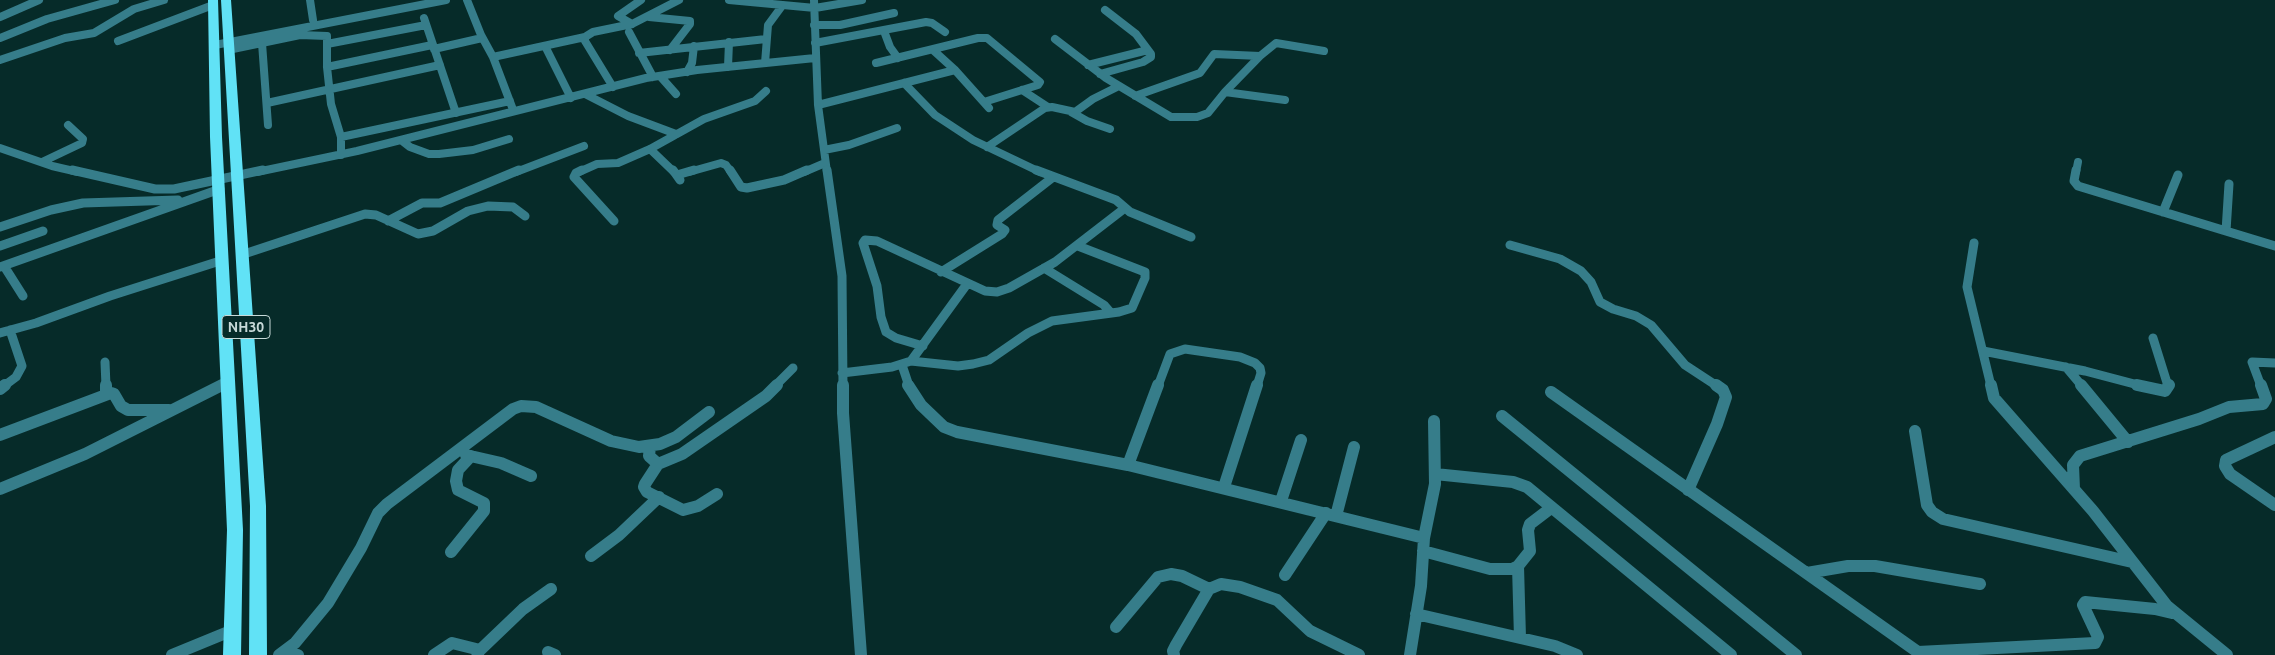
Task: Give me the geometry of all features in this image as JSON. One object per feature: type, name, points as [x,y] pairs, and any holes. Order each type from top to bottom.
[{"type":"highway","name":"NH30","points":[[217,2],[236,177],[258,506],[258,655]]},
{"type":"highway","name":"NH30","points":[[222,43],[216,137],[224,260],[235,530],[232,655]]},
{"type":"street","points":[[0,17],[39,0]]},
{"type":"street","points":[[0,38],[46,20],[115,0]]},
{"type":"street","points":[[0,60],[66,38],[94,33],[134,9],[164,0]]},
{"type":"street","points":[[310,0],[313,20]]},
{"type":"street","points":[[222,43],[313,20],[421,0]]},
{"type":"street","points":[[222,43],[446,0]]},
{"type":"street","points":[[467,0],[482,38],[494,57],[514,112]]},
{"type":"street","points":[[632,24],[618,16],[641,0]]},
{"type":"street","points":[[494,57],[585,37],[593,32],[632,24],[680,0]]},
{"type":"street","points":[[729,0],[782,6],[846,4],[862,0]]},
{"type":"street","points":[[118,41],[217,2]]},
{"type":"street","points":[[814,4],[818,105],[842,276],[842,413],[861,655]]},
{"type":"street","points":[[764,63],[768,25],[782,6]]},
{"type":"street","points":[[1100,74],[1151,58],[1148,50],[1136,34],[1105,10]]},
{"type":"street","points":[[814,25],[840,25],[894,13]]},
{"type":"street","points":[[648,17],[690,20],[690,24],[670,50]]},
{"type":"street","points":[[327,44],[425,21],[456,113]]},
{"type":"street","points":[[815,43],[929,22],[945,32]]},
{"type":"street","points":[[884,31],[890,47],[898,58]]},
{"type":"street","points":[[629,32],[639,53],[657,76],[676,94]]},
{"type":"street","points":[[222,43],[262,43],[316,34],[326,36],[331,104],[341,137],[341,155]]},
{"type":"street","points":[[585,37],[585,41],[613,87]]},
{"type":"street","points":[[327,67],[482,38]]},
{"type":"street","points":[[876,63],[978,38],[990,39],[1040,82],[1038,85],[986,105],[955,70],[933,50]]},
{"type":"street","points":[[639,53],[766,39]]},
{"type":"street","points":[[1055,39],[1100,74],[1171,117],[1189,117],[1208,113],[1225,92],[1260,56],[1276,43],[1324,51]]},
{"type":"street","points":[[728,67],[729,42]]},
{"type":"street","points":[[262,43],[268,125]]},
{"type":"street","points":[[545,46],[571,98]]},
{"type":"street","points":[[687,72],[692,63],[694,46]]},
{"type":"street","points":[[1088,65],[1148,50]]},
{"type":"street","points":[[1135,96],[1200,73],[1214,54],[1260,56]]},
{"type":"street","points":[[22,296],[2,267],[186,200],[236,177],[341,155],[657,76],[815,58]]},
{"type":"street","points":[[267,104],[440,65]]},
{"type":"street","points":[[818,105],[955,70]]},
{"type":"street","points":[[904,83],[935,115],[987,147],[1052,178],[1116,200],[1125,208],[1191,237]]},
{"type":"street","points":[[1071,112],[1119,86]]},
{"type":"street","points":[[1022,90],[1048,107],[1071,112],[1087,121],[1110,129]]},
{"type":"street","points":[[614,220],[574,175],[597,164],[618,163],[650,149],[704,118],[755,101],[766,91]]},
{"type":"street","points":[[1225,92],[1285,100]]},
{"type":"street","points":[[585,94],[628,116],[676,134]]},
{"type":"street","points":[[341,137],[510,101]]},
{"type":"street","points":[[987,147],[1048,107]]},
{"type":"street","points":[[42,162],[82,143],[83,138],[68,125]]},
{"type":"street","points":[[824,150],[849,145],[897,128]]},
{"type":"street","points":[[401,140],[410,147],[429,154],[439,154],[473,150],[509,139]]},
{"type":"street","points":[[388,221],[422,203],[440,203],[478,186],[584,146]]},
{"type":"street","points":[[0,148],[42,162],[155,189],[220,185]]},
{"type":"street","points":[[650,149],[664,159],[678,178],[721,163],[726,165],[741,187],[747,188],[784,180],[825,164]]},
{"type":"street","points":[[2078,162],[2074,181],[2078,186],[2275,246]]},
{"type":"street","points":[[2164,212],[2178,175]]},
{"type":"street","points":[[941,272],[1002,234],[1005,230],[997,225],[998,220],[1052,178]]},
{"type":"street","points":[[2226,231],[2229,184]]},
{"type":"street","points":[[0,226],[51,210],[83,203],[186,200]]},
{"type":"street","points":[[242,255],[357,216],[372,214],[418,234],[433,231],[468,211],[488,206],[513,207],[526,216]]},
{"type":"street","points":[[923,346],[891,336],[886,332],[881,317],[876,286],[863,242],[869,239],[877,241],[985,292],[1004,291],[1078,246],[1125,208]]},
{"type":"street","points":[[0,246],[43,231]]},
{"type":"street","points":[[1974,243],[1967,286],[1991,388],[1998,404],[2074,489],[2175,615],[2227,655]]},
{"type":"street","points":[[1510,245],[1560,259],[1580,271],[1591,282],[1600,302],[1613,309],[1636,316],[1651,325],[1686,365],[1724,390],[1726,397],[1717,424],[1688,490]]},
{"type":"street","points":[[842,373],[906,363],[958,366],[973,364],[989,360],[1046,323],[1132,308],[1136,304],[1138,291],[1146,274],[1138,269],[1078,246]]},
{"type":"street","points":[[0,388],[16,377],[22,366],[5,332],[224,260]]},
{"type":"street","points":[[1044,268],[1104,305],[1110,312]]},
{"type":"street","points":[[906,363],[923,346],[967,284]]},
{"type":"street","points":[[1982,351],[2066,367],[2165,391],[2169,384],[2153,338]]},
{"type":"street","points":[[1128,465],[1170,354],[1185,350],[1196,350],[1240,357],[1255,363],[1260,368],[1261,373],[1224,487]]},
{"type":"street","points":[[105,362],[106,394]]},
{"type":"street","points":[[2074,489],[2075,460],[2080,456],[2229,408],[2263,404],[2266,400],[2252,362],[2275,363]]},
{"type":"street","points":[[906,363],[909,388],[918,400],[944,427],[970,436],[1128,465],[1224,487],[1424,538]]},
{"type":"street","points":[[2066,367],[2128,442]]},
{"type":"street","points":[[717,494],[698,506],[683,510],[647,492],[644,487],[658,464],[682,454],[766,396],[793,368]]},
{"type":"street","points":[[0,489],[85,454],[228,382]]},
{"type":"street","points":[[1551,392],[1920,653],[2095,643],[2098,637],[2083,605],[2085,602],[2155,609],[2175,615]]},
{"type":"street","points":[[0,435],[106,394],[114,394],[121,406],[128,410],[171,410]]},
{"type":"street","points":[[282,653],[295,643],[328,603],[352,565],[378,513],[502,416],[521,406],[536,407],[612,441],[629,446],[650,446],[676,436],[709,412]]},
{"type":"street","points":[[1502,416],[1796,655]]},
{"type":"street","points":[[1410,655],[1424,538],[1432,503],[1435,474],[1434,421]]},
{"type":"street","points":[[1915,431],[1927,505],[1932,512],[1943,520],[2132,562]]},
{"type":"street","points":[[2275,437],[2226,460],[2225,466],[2230,474],[2275,505]]},
{"type":"street","points":[[1280,501],[1301,440]]},
{"type":"street","points":[[650,446],[649,456],[658,464]]},
{"type":"street","points":[[1285,575],[1331,514],[1354,447]]},
{"type":"street","points":[[456,452],[501,463],[531,476]]},
{"type":"street","points":[[451,552],[484,511],[484,503],[458,490],[456,482],[458,470],[471,456]]},
{"type":"street","points":[[1435,474],[1521,484],[1731,655]]},
{"type":"street","points":[[591,556],[659,497]]},
{"type":"street","points":[[1423,551],[1499,570],[1512,569],[1518,566],[1530,551],[1528,530],[1530,524],[1551,508]]},
{"type":"street","points":[[1518,566],[1520,638]]},
{"type":"street","points":[[1807,573],[1848,566],[1875,566],[1980,584]]},
{"type":"street","points":[[1116,627],[1158,577],[1171,574],[1182,576],[1209,589]]},
{"type":"street","points":[[1174,655],[1173,651],[1176,645],[1209,589],[1214,586],[1228,585],[1277,600],[1310,630],[1359,655]]},
{"type":"street","points":[[434,655],[452,643],[463,645],[478,653],[523,608],[551,589]]},
{"type":"street","points":[[1416,614],[1561,648],[1578,655]]},
{"type":"street","points":[[172,655],[233,630]]},
{"type":"street","points":[[282,653],[298,655]]}]
